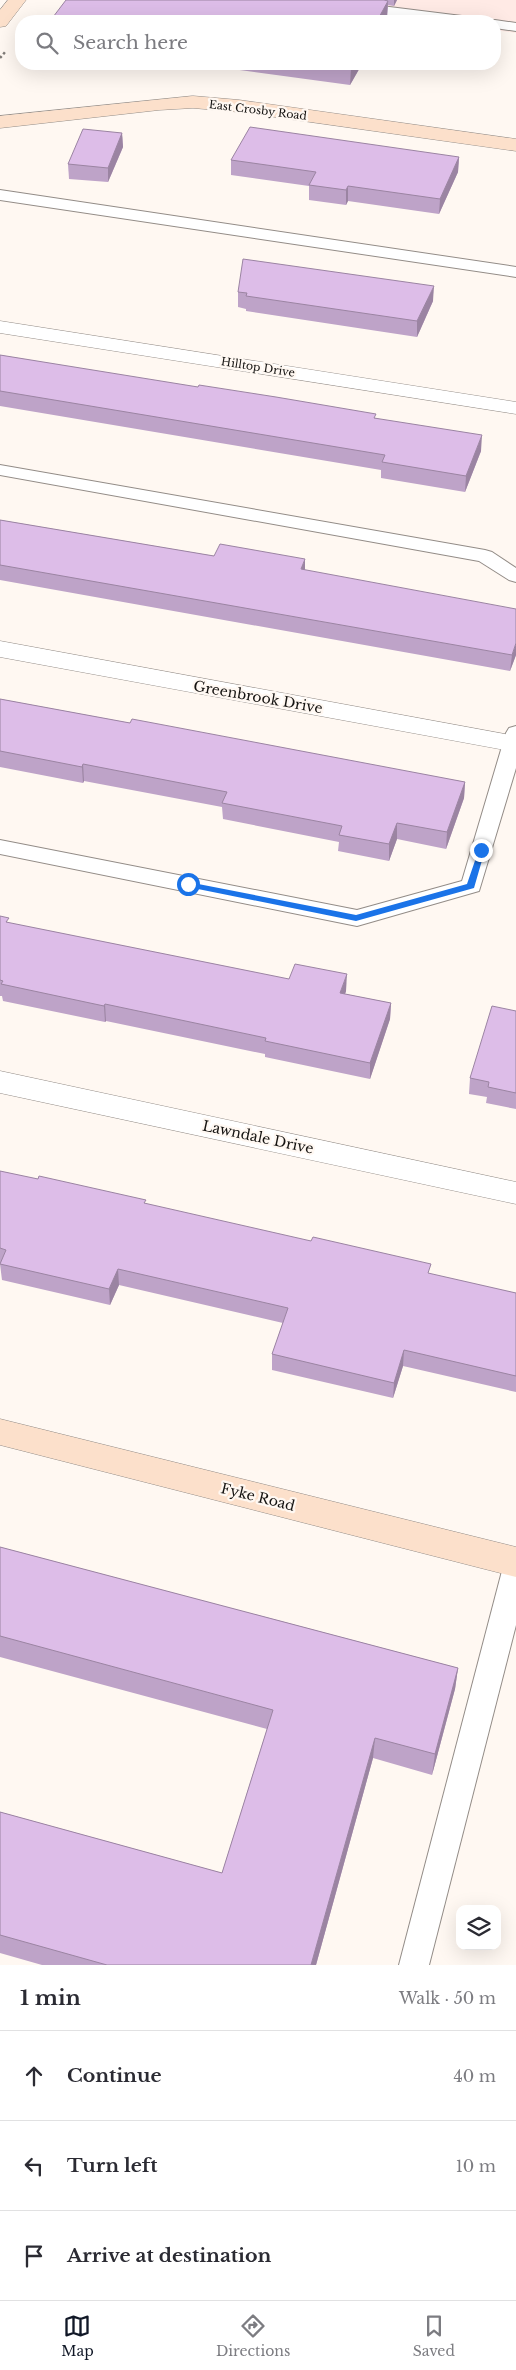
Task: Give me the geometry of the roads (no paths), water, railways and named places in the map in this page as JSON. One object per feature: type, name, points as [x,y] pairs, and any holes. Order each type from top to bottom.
[{"type":"street","points":[[0,22],[17,0]]},
{"type":"street","name":"East Crosby Road","points":[[0,122],[159,104],[193,102],[239,106],[516,145]]},
{"type":"street","name":"Hilltop Drive","points":[[0,327],[516,408]]},
{"type":"street","name":"Greenbrook Drive","points":[[0,649],[515,740]]},
{"type":"street","name":"Lawndale Drive","points":[[0,1082],[516,1193]]},
{"type":"street","name":"Fyke Road","points":[[0,1432],[516,1562]]},
{"type":"lane","points":[[298,0],[421,15]]},
{"type":"lane","points":[[501,25],[516,27]]},
{"type":"lane","points":[[0,195],[516,272]]},
{"type":"lane","points":[[0,470],[485,556],[516,576]]},
{"type":"lane","points":[[0,847],[356,918],[471,886],[515,740]]},
{"type":"lane","points":[[414,1965],[516,1571]]}]
